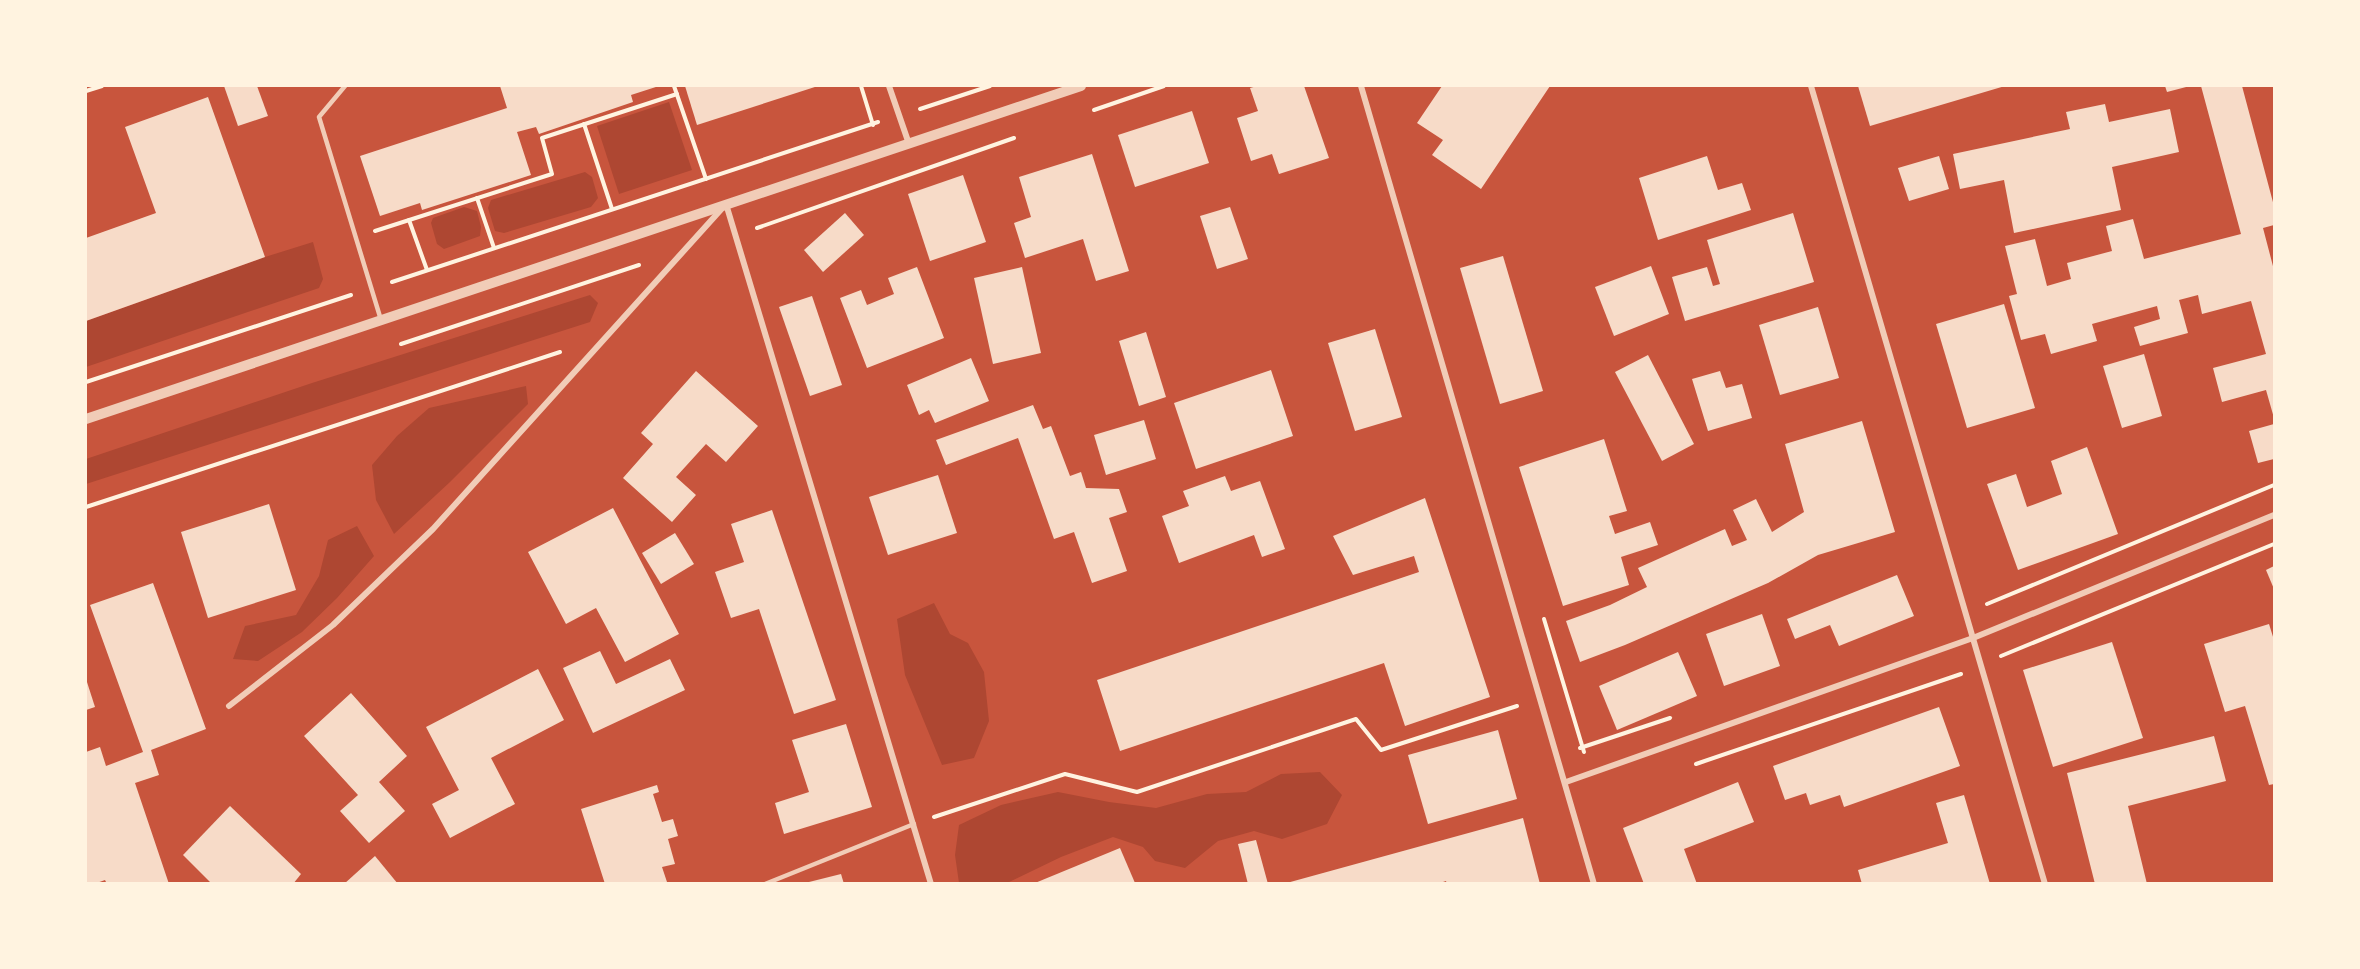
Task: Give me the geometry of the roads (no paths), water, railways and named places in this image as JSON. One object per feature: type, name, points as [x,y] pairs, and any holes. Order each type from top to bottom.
[{"type":"street","points":[[889,86],[909,145]]},
{"type":"street","points":[[86,419],[1081,86]]},
{"type":"street","points":[[1361,86],[1594,884]]},
{"type":"street","points":[[1811,86],[2045,884]]},
{"type":"street","points":[[726,204],[931,884]]},
{"type":"street","points":[[230,705],[333,625],[433,529],[682,250],[726,204]]},
{"type":"street","points":[[1566,782],[1973,638],[2274,515]]},
{"type":"lane","points":[[345,86],[319,117],[381,320]]},
{"type":"lane","points":[[765,884],[914,824]]}]
